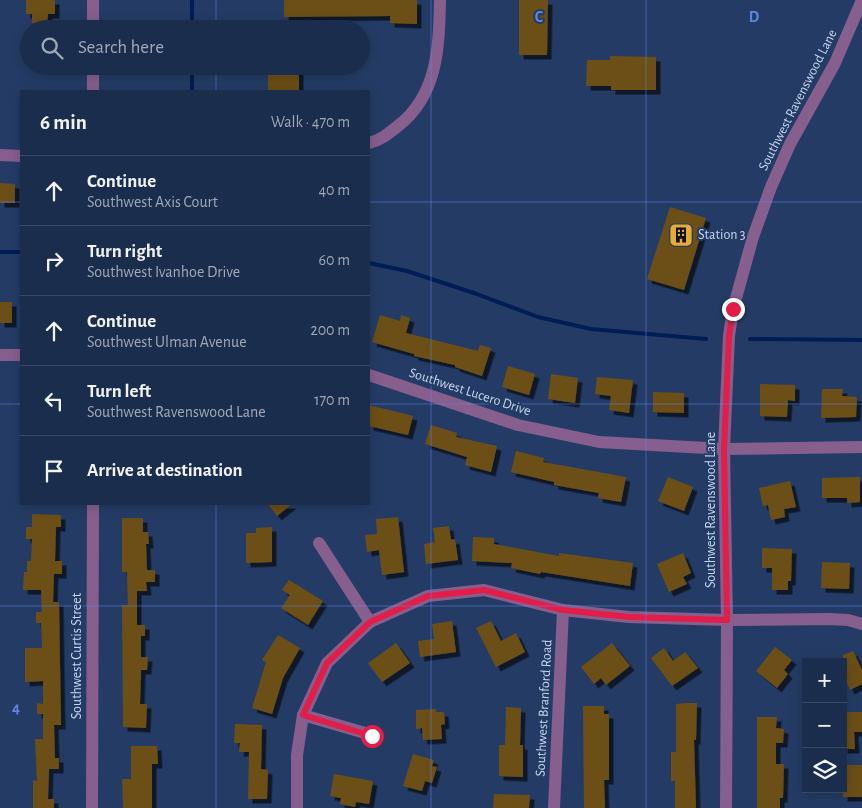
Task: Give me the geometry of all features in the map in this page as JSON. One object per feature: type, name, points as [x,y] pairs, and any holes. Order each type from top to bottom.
[{"type":"street","points":[[93,0],[93,20]]},
{"type":"street","points":[[370,143],[381,140],[411,116],[430,85],[436,66],[440,41],[440,0]]},
{"type":"street","name":"Southwest Ravenswood Lane","points":[[726,808],[727,620],[724,449],[729,336],[733,309],[753,237],[790,144],[834,63],[862,0]]},
{"type":"street","points":[[93,75],[93,90]]},
{"type":"street","points":[[0,155],[20,156]]},
{"type":"street","points":[[0,355],[20,355]]},
{"type":"street","name":"Southwest Lucero Drive","points":[[370,375],[527,427],[599,442],[724,449],[862,447]]},
{"type":"street","name":"Southwest Curtis Street","points":[[92,808],[93,505]]},
{"type":"street","points":[[319,543],[370,622]]},
{"type":"street","points":[[297,808],[297,756],[303,715],[327,663],[370,622],[428,596],[484,590],[563,610],[629,617],[727,620],[830,619],[848,620],[862,624]]},
{"type":"street","name":"Southwest Branford Road","points":[[554,808],[563,610]]},
{"type":"street","points":[[303,715],[372,736]]},
{"type":"building","points":[[26,0],[55,0],[55,14],[48,14],[47,20],[32,20],[32,14],[26,14]]},
{"type":"building","points":[[284,0],[417,0],[417,24],[390,23],[390,16],[284,17]]},
{"type":"building","points":[[519,0],[548,0],[547,55],[519,55]]},
{"type":"building","points":[[610,56],[656,57],[656,90],[611,90],[611,86],[586,86],[587,60],[610,60]]},
{"type":"building","points":[[268,75],[299,75],[299,90],[268,90]]},
{"type":"building","points":[[0,183],[15,184],[15,203],[0,203]]},
{"type":"building","name":"Station 3","points":[[670,207],[706,218],[684,290],[647,279]]},
{"type":"building","points":[[0,302],[12,302],[12,323],[0,323]]},
{"type":"building","points":[[380,315],[400,321],[401,315],[410,318],[406,333],[478,351],[480,345],[491,348],[482,376],[455,367],[455,365],[414,356],[414,354],[372,342]]},
{"type":"building","points":[[508,366],[535,374],[529,395],[502,387]]},
{"type":"building","points":[[551,374],[578,378],[575,403],[548,399]]},
{"type":"building","points":[[597,377],[633,380],[629,413],[609,410],[611,396],[595,394]]},
{"type":"building","points":[[760,384],[795,385],[795,401],[788,400],[787,417],[760,416]]},
{"type":"building","points":[[822,389],[843,389],[842,396],[857,397],[856,417],[821,418]]},
{"type":"building","points":[[653,392],[684,393],[684,413],[653,412]]},
{"type":"building","points":[[370,405],[413,416],[408,435],[370,426]]},
{"type":"building","points":[[431,425],[457,433],[456,437],[497,446],[491,472],[465,465],[467,457],[425,444]]},
{"type":"building","points":[[516,451],[544,458],[543,462],[626,477],[621,502],[598,498],[599,493],[554,485],[554,482],[511,472]]},
{"type":"building","points":[[668,477],[693,487],[684,511],[658,501]]},
{"type":"building","points":[[860,477],[860,502],[847,503],[847,498],[822,498],[822,478]]},
{"type":"building","points":[[790,481],[796,507],[784,509],[785,517],[771,520],[768,505],[763,506],[759,488]]},
{"type":"building","points":[[269,505],[291,505],[277,516]]},
{"type":"building","points":[[32,514],[61,515],[61,527],[56,527],[55,561],[62,561],[62,574],[54,574],[53,602],[59,602],[61,725],[54,725],[55,758],[59,758],[59,769],[49,769],[48,799],[54,799],[54,808],[33,808],[33,780],[37,781],[35,739],[43,739],[43,714],[37,714],[37,703],[43,704],[43,681],[25,682],[25,648],[42,648],[41,623],[36,623],[36,612],[42,612],[41,590],[23,590],[24,572],[27,572],[27,561],[31,561],[32,539],[26,539],[26,527],[32,527]]},
{"type":"building","points":[[398,517],[404,572],[382,575],[379,550],[367,552],[365,535],[377,534],[376,519]]},
{"type":"building","points":[[122,518],[143,518],[143,532],[148,532],[149,544],[146,544],[147,570],[155,570],[155,582],[146,582],[147,591],[137,591],[137,625],[145,625],[145,636],[141,636],[141,657],[148,657],[147,670],[141,670],[140,704],[147,704],[146,728],[123,727],[122,605],[128,605],[127,572],[122,572]]},
{"type":"building","points":[[449,526],[451,540],[455,539],[458,560],[426,564],[424,544],[435,542],[433,528]]},
{"type":"building","points":[[272,527],[272,562],[246,563],[246,533],[256,533],[256,528]]},
{"type":"building","points":[[473,537],[494,538],[494,544],[559,556],[559,553],[633,563],[630,586],[541,572],[540,574],[511,568],[512,563],[472,561]]},
{"type":"building","points":[[762,548],[792,549],[791,581],[788,581],[788,590],[772,590],[772,568],[762,568]]},
{"type":"building","points":[[683,553],[691,573],[683,577],[687,584],[669,592],[657,564]]},
{"type":"building","points":[[822,562],[850,563],[849,589],[821,588]]},
{"type":"building","points":[[289,580],[323,601],[308,625],[281,608],[290,595],[282,590]]},
{"type":"building","points":[[452,621],[456,652],[420,657],[418,641],[434,639],[432,624]]},
{"type":"building","points":[[491,621],[501,641],[516,633],[525,652],[496,667],[476,628]]},
{"type":"building","points":[[278,635],[300,648],[283,678],[272,714],[252,708],[266,662],[262,660]]},
{"type":"building","points":[[396,643],[410,663],[382,682],[368,663]]},
{"type":"building","points":[[612,643],[630,666],[606,685],[601,678],[594,684],[581,667]]},
{"type":"building","points":[[775,647],[792,660],[784,670],[788,674],[777,688],[756,671]]},
{"type":"building","points":[[664,648],[673,661],[685,652],[698,668],[672,686],[651,658]]},
{"type":"building","points":[[853,651],[862,670],[862,684],[850,690],[847,683],[847,658],[843,658],[843,655]]},
{"type":"building","points":[[697,703],[696,740],[694,740],[696,808],[675,808],[675,781],[671,781],[671,752],[676,752],[676,704]]},
{"type":"building","points":[[583,706],[604,706],[604,714],[609,714],[609,780],[604,780],[605,808],[584,808]]},
{"type":"building","points":[[506,707],[521,708],[520,745],[523,745],[523,777],[499,776],[499,745],[505,745]]},
{"type":"building","points":[[436,709],[436,712],[444,712],[445,724],[441,725],[442,739],[423,740],[422,728],[416,729],[416,710]]},
{"type":"building","points":[[847,712],[862,712],[862,732],[854,732],[855,749],[847,749]]},
{"type":"building","points":[[757,717],[777,717],[776,728],[784,729],[783,743],[776,743],[776,764],[784,764],[783,798],[780,798],[780,808],[757,808]]},
{"type":"building","points":[[235,724],[262,725],[261,769],[268,770],[267,799],[248,799],[249,752],[239,752],[240,743],[234,743]]},
{"type":"building","points":[[131,746],[157,746],[158,764],[152,764],[152,808],[123,808],[122,779],[131,779]]},
{"type":"building","points":[[413,754],[434,760],[432,766],[437,767],[432,783],[425,781],[422,791],[403,786]]},
{"type":"building","points":[[847,765],[862,765],[862,797],[843,797],[843,793],[847,793]]},
{"type":"building","points":[[334,774],[373,781],[369,804],[356,802],[355,807],[340,804],[341,798],[330,796]]},
{"type":"building","points":[[494,794],[530,795],[529,808],[493,808]]},
{"type":"waterway","points":[[192,0],[192,20]]},
{"type":"waterway","points":[[192,75],[192,90]]},
{"type":"waterway","points":[[0,252],[20,252]]},
{"type":"waterway","points":[[370,263],[407,271],[538,317],[591,329],[706,339]]},
{"type":"waterway","points":[[750,339],[862,340]]},
{"type":"place","name":"Station 3","points":[[681,235]]},
{"type":"route","points":[[372,736],[303,715],[327,663],[370,622],[428,596],[484,590],[563,610],[629,617],[727,620],[724,449],[729,336],[733,309]]}]
